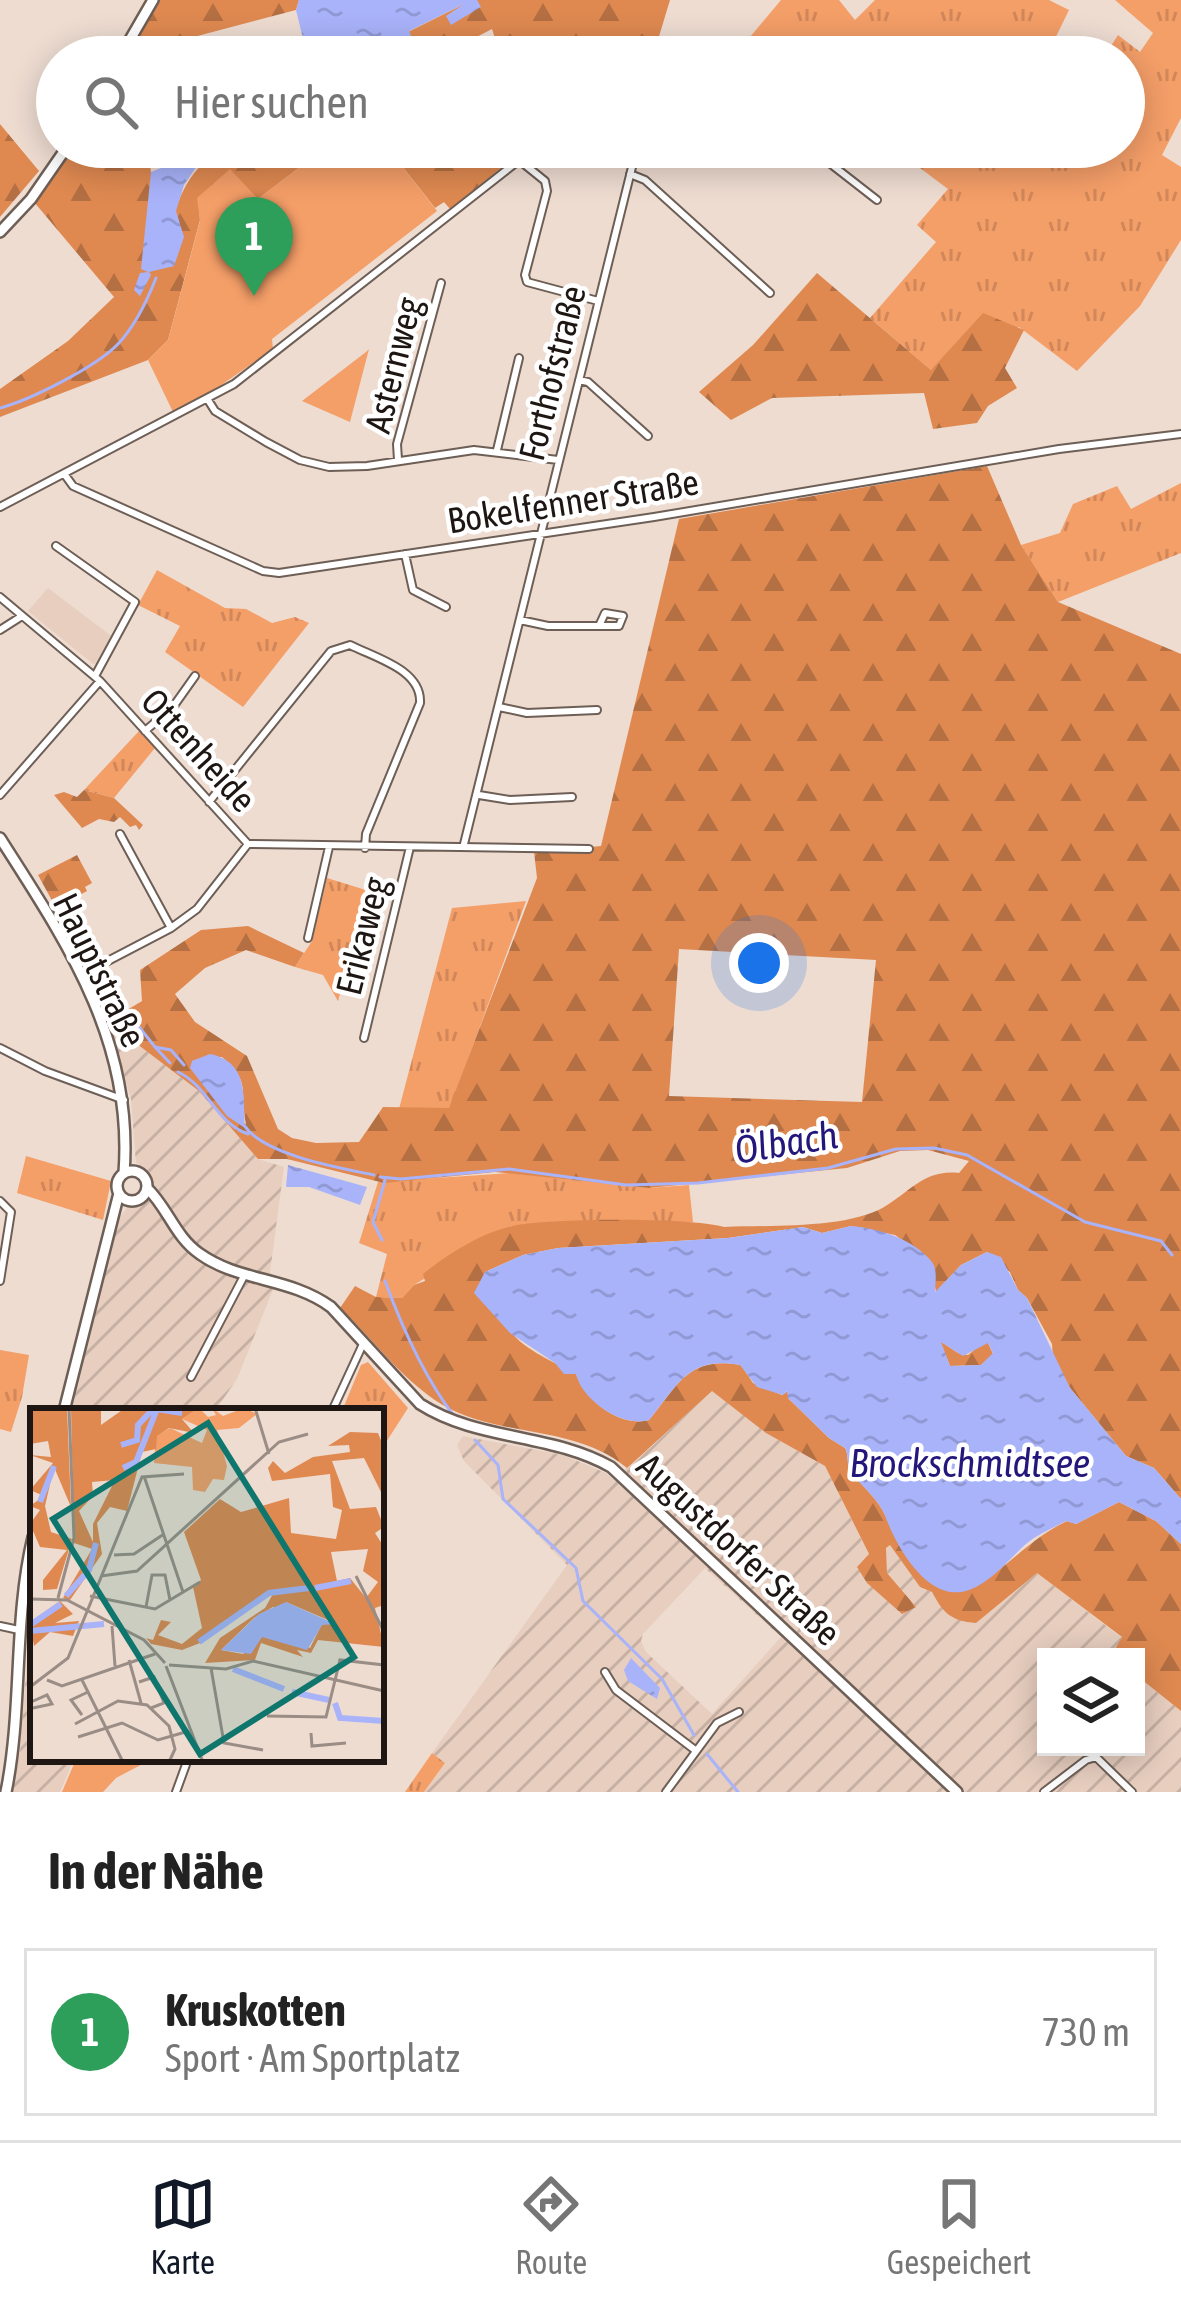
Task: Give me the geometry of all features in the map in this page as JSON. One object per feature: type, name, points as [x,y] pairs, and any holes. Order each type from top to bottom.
[{"type":"main road","points":[[132,36],[153,0]]},
{"type":"main road","points":[[0,232],[52,168]]},
{"type":"main road","name":"Hauptstraße","points":[[0,838],[81,975],[108,1033],[124,1100],[124,1173]]},
{"type":"main road","name":"Hauptstraße","points":[[126,1134],[139,1172]]},
{"type":"main road","points":[[65,1408],[113,1225],[118,1182],[124,1173],[139,1172],[147,1188],[113,1225]]},
{"type":"main road","name":"Augustdorfer Straße","points":[[147,1188],[178,1233],[201,1256],[312,1293],[331,1307],[419,1403],[437,1415],[465,1426],[566,1448],[611,1467],[957,1792]]},
{"type":"main road","points":[[119,1193],[164,1210]]},
{"type":"main road","points":[[6,1792],[30,1557]]},
{"type":"street","points":[[0,507],[208,400],[508,168]]},
{"type":"street","points":[[528,168],[544,181],[547,191],[527,282],[598,301]]},
{"type":"street","name":"Forthofstraße","points":[[478,795],[632,168]]},
{"type":"street","points":[[836,168],[877,200]]},
{"type":"street","points":[[630,174],[645,180],[770,293]]},
{"type":"street","name":"Asternweg","points":[[398,460],[397,444],[441,283]]},
{"type":"street","points":[[497,450],[519,358]]},
{"type":"street","points":[[578,380],[588,382],[648,436]]},
{"type":"street","points":[[208,400],[215,411],[300,460],[348,469],[440,452],[497,450],[558,460]]},
{"type":"street","name":"Bokelfenner Straße","points":[[65,475],[73,486],[263,571],[295,572],[1059,449],[1181,434]]},
{"type":"street","points":[[0,795],[98,679],[135,602],[56,546]]},
{"type":"street","points":[[405,554],[413,590],[446,607]]},
{"type":"street","name":"Ottenheide","points":[[0,597],[98,679],[248,844],[589,849]]},
{"type":"street","points":[[0,630],[23,615]]},
{"type":"street","points":[[520,620],[548,626],[599,626]]},
{"type":"street","points":[[209,802],[331,651],[350,645],[412,677],[421,692],[378,799],[365,848]]},
{"type":"street","points":[[145,731],[173,707],[195,676]]},
{"type":"street","points":[[500,707],[527,713],[597,710]]},
{"type":"street","points":[[464,844],[478,795],[510,800],[572,796]]},
{"type":"street","points":[[120,834],[172,928]]},
{"type":"street","points":[[81,975],[172,928],[197,909],[248,844]]},
{"type":"street","points":[[308,938],[329,847]]},
{"type":"street","name":"Erikaweg","points":[[364,1038],[410,847]]},
{"type":"street","points":[[0,1048],[45,1071],[124,1100]]},
{"type":"street","points":[[0,1201],[11,1213],[0,1281]]},
{"type":"street","points":[[191,1377],[245,1273]]},
{"type":"street","points":[[333,1408],[365,1342]]},
{"type":"street","points":[[0,1626],[19,1630]]},
{"type":"street","points":[[605,1672],[616,1690],[695,1750]]},
{"type":"street","points":[[666,1792],[717,1723],[739,1712]]},
{"type":"street","points":[[1044,1792],[1096,1756],[1132,1792]]},
{"type":"street","points":[[176,1792],[187,1762]]},
{"type":"shaded area","points":[[48,588],[114,638],[98,663],[93,664],[28,611]]},
{"type":"shaded area","points":[[108,1022],[199,1091],[258,1159],[284,1167],[270,1272],[274,1287],[237,1379],[217,1408],[68,1408],[107,1249],[119,1219],[128,1206],[145,1199],[152,1179],[136,1163],[131,1099]]},
{"type":"shaded area","points":[[712,1390],[766,1433],[825,1466],[869,1555],[887,1573],[886,1547],[891,1545],[920,1587],[932,1592],[938,1603],[976,1623],[1037,1573],[1122,1638],[1117,1648],[1037,1648],[1037,1756],[1145,1756],[1145,1682],[1181,1711],[1181,1792],[424,1792],[445,1763],[432,1753],[567,1565],[464,1461],[457,1445],[463,1436],[563,1455],[615,1481],[637,1455]],"holes":[[[705,1568],[781,1637],[712,1714],[646,1652],[641,1641]]]},
{"type":"shaded area","points":[[30,1622],[30,1762],[73,1762],[60,1792],[12,1792],[20,1752]]},
{"type":"green space","points":[[159,0],[299,0],[296,10],[198,36],[138,36]]},
{"type":"green space","points":[[472,0],[670,0],[659,36],[494,36],[492,29],[478,36],[400,36]]},
{"type":"green space","points":[[781,0],[839,0],[855,20],[875,0],[1049,0],[1069,10],[1056,36],[751,36]]},
{"type":"green space","points":[[1115,0],[1181,0],[1181,118],[1162,155],[1181,167],[1181,240],[1140,306],[1077,371],[1019,327],[931,370],[870,318],[936,242],[917,225],[948,189],[920,168],[1145,168],[1145,45],[1153,33]]},
{"type":"green space","points":[[0,124],[39,171],[0,217]]},
{"type":"green space","points":[[57,168],[150,168],[175,211],[199,168],[299,168],[258,199],[198,198],[200,220],[168,340],[148,360],[0,417],[0,389],[68,341],[114,297],[34,202]]},
{"type":"green space","points":[[299,168],[403,168],[437,211],[272,339],[273,349],[207,395],[173,412],[148,360],[168,340],[200,221],[197,198],[230,169],[258,199]]},
{"type":"green space","points":[[404,168],[501,168],[450,209],[444,202],[435,208]]},
{"type":"green space","points":[[817,273],[931,370],[983,313],[1024,330],[1005,368],[1017,388],[988,406],[977,423],[933,429],[924,393],[772,398],[731,420],[699,392],[753,345]]},
{"type":"green space","points":[[369,349],[350,422],[302,401],[366,352]]},
{"type":"green space","points":[[987,466],[1021,545],[1058,602],[1181,654],[1181,1499],[1154,1468],[1126,1456],[1070,1388],[1027,1298],[1010,1272],[987,1252],[961,1265],[936,1292],[930,1260],[895,1235],[851,1226],[822,1233],[803,1227],[728,1238],[558,1248],[523,1255],[485,1272],[515,1336],[576,1374],[595,1402],[616,1416],[649,1420],[677,1384],[708,1365],[741,1365],[753,1383],[782,1395],[788,1391],[788,1398],[845,1448],[850,1470],[879,1505],[908,1559],[946,1590],[977,1585],[1054,1528],[1067,1521],[1076,1524],[1119,1502],[1156,1521],[1181,1544],[1181,1711],[1145,1682],[1145,1648],[1116,1648],[1122,1637],[1037,1573],[976,1623],[967,1622],[949,1615],[932,1592],[920,1587],[890,1545],[886,1548],[887,1573],[916,1607],[902,1614],[867,1583],[857,1567],[869,1554],[825,1466],[766,1433],[712,1391],[627,1468],[588,1446],[480,1420],[442,1404],[410,1380],[340,1308],[355,1286],[376,1297],[402,1298],[425,1281],[423,1274],[453,1252],[512,1226],[618,1220],[724,1227],[829,1222],[868,1214],[927,1178],[959,1173],[969,1161],[928,1150],[900,1151],[847,1168],[649,1188],[495,1172],[384,1183],[287,1159],[258,1159],[199,1091],[108,1022],[86,981],[104,970],[127,1010],[142,1001],[140,970],[201,930],[248,926],[304,953],[295,967],[246,950],[205,968],[175,994],[195,1022],[247,1056],[278,1129],[292,1138],[316,1143],[359,1142],[383,1107],[449,1108],[537,878],[534,852],[601,846],[679,519]],"holes":[[[679,949],[876,960],[862,1102],[669,1096]],[[222,1057],[241,1080],[246,1124],[236,1119],[192,1061]]]},
{"type":"green space","points":[[1181,483],[1181,553],[1058,602],[1021,545],[1060,533],[1073,504],[1117,486],[1131,509]]},
{"type":"green space","points":[[157,570],[225,608],[246,609],[272,623],[295,617],[309,623],[243,707],[165,652],[180,626],[138,605]]},
{"type":"green space","points":[[139,731],[155,748],[114,798],[84,790]]},
{"type":"green space","points":[[84,790],[114,798],[143,825],[139,830],[136,825],[130,827],[120,817],[114,822],[99,819],[82,828],[54,795],[64,792],[77,797]]},
{"type":"green space","points":[[77,855],[92,883],[85,887],[87,891],[56,908],[38,875]]},
{"type":"green space","points":[[327,878],[369,891],[338,1001],[323,975],[295,967],[312,941]]},
{"type":"green space","points":[[526,901],[450,1108],[399,1109],[452,908]]},
{"type":"green space","points":[[26,1156],[111,1181],[103,1220],[17,1193]]},
{"type":"green space","points":[[510,1173],[649,1188],[689,1185],[693,1222],[511,1226],[414,1285],[402,1298],[376,1297],[387,1254],[359,1243],[378,1182]]},
{"type":"green space","points":[[940,1341],[968,1355],[984,1342],[993,1354],[981,1365],[950,1366]]},
{"type":"green space","points":[[0,1350],[29,1355],[11,1432],[0,1429]]},
{"type":"green space","points":[[368,1362],[408,1408],[384,1445],[384,1408],[343,1408],[361,1365]]},
{"type":"green space","points":[[432,1753],[445,1763],[424,1792],[405,1792]]},
{"type":"green space","points":[[75,1762],[146,1762],[116,1778],[103,1792],[62,1792]]},
{"type":"water","points":[[299,0],[477,0],[481,7],[451,25],[446,16],[464,4],[409,31],[411,36],[302,36],[296,10]]},
{"type":"water","points":[[196,168],[176,211],[184,237],[174,266],[149,272],[140,296],[134,290],[140,273],[148,272],[141,269],[151,172]]},
{"type":"water","points":[[210,1054],[223,1058],[238,1073],[245,1128],[227,1116],[190,1068],[192,1061]]},
{"type":"water","points":[[288,1165],[367,1187],[360,1205],[309,1187],[286,1187]]},
{"type":"water","name":"Brockschmidtsee","points":[[851,1226],[906,1241],[934,1265],[935,1292],[961,1265],[987,1252],[1001,1257],[1027,1298],[1070,1388],[1126,1456],[1154,1468],[1181,1499],[1181,1544],[1156,1521],[1119,1502],[1076,1524],[1066,1521],[1041,1534],[993,1576],[969,1590],[940,1589],[906,1557],[880,1505],[850,1470],[845,1448],[788,1398],[787,1391],[783,1395],[757,1387],[740,1365],[708,1365],[687,1375],[649,1420],[627,1420],[595,1402],[576,1374],[564,1374],[510,1333],[474,1293],[485,1272],[523,1255],[558,1248],[728,1238],[803,1227],[822,1233]],"holes":[[[941,1342],[963,1356],[988,1343],[993,1353],[981,1365],[950,1366]]]},
{"type":"water","points":[[631,1658],[660,1688],[657,1699],[628,1681],[624,1670]]},
{"type":"waterway","points":[[0,408],[62,382],[108,353],[135,321],[156,278]]},
{"type":"waterway","name":"Ölbach","points":[[110,990],[155,1047],[171,1050],[184,1065]]},
{"type":"waterway","name":"Ölbach","points":[[155,1047],[170,1063]]},
{"type":"waterway","name":"Ölbach","points":[[178,1072],[228,1122],[248,1134]]},
{"type":"waterway","name":"Ölbach","points":[[244,1125],[285,1152],[374,1175]]},
{"type":"waterway","name":"Ölbach","points":[[380,1177],[509,1169],[626,1185],[698,1183],[828,1168],[896,1149],[934,1148],[967,1155],[1085,1222],[1161,1241],[1172,1255]]},
{"type":"waterway","points":[[382,1240],[373,1222],[385,1180]]},
{"type":"waterway","points":[[385,1281],[415,1351],[454,1416]]},
{"type":"waterway","points":[[475,1440],[498,1465],[503,1499],[576,1568],[583,1601],[662,1679],[694,1735]]},
{"type":"waterway","points":[[707,1754],[738,1792]]},
{"type":"place","name":"Kruskotten","points":[[254,296]]}]
